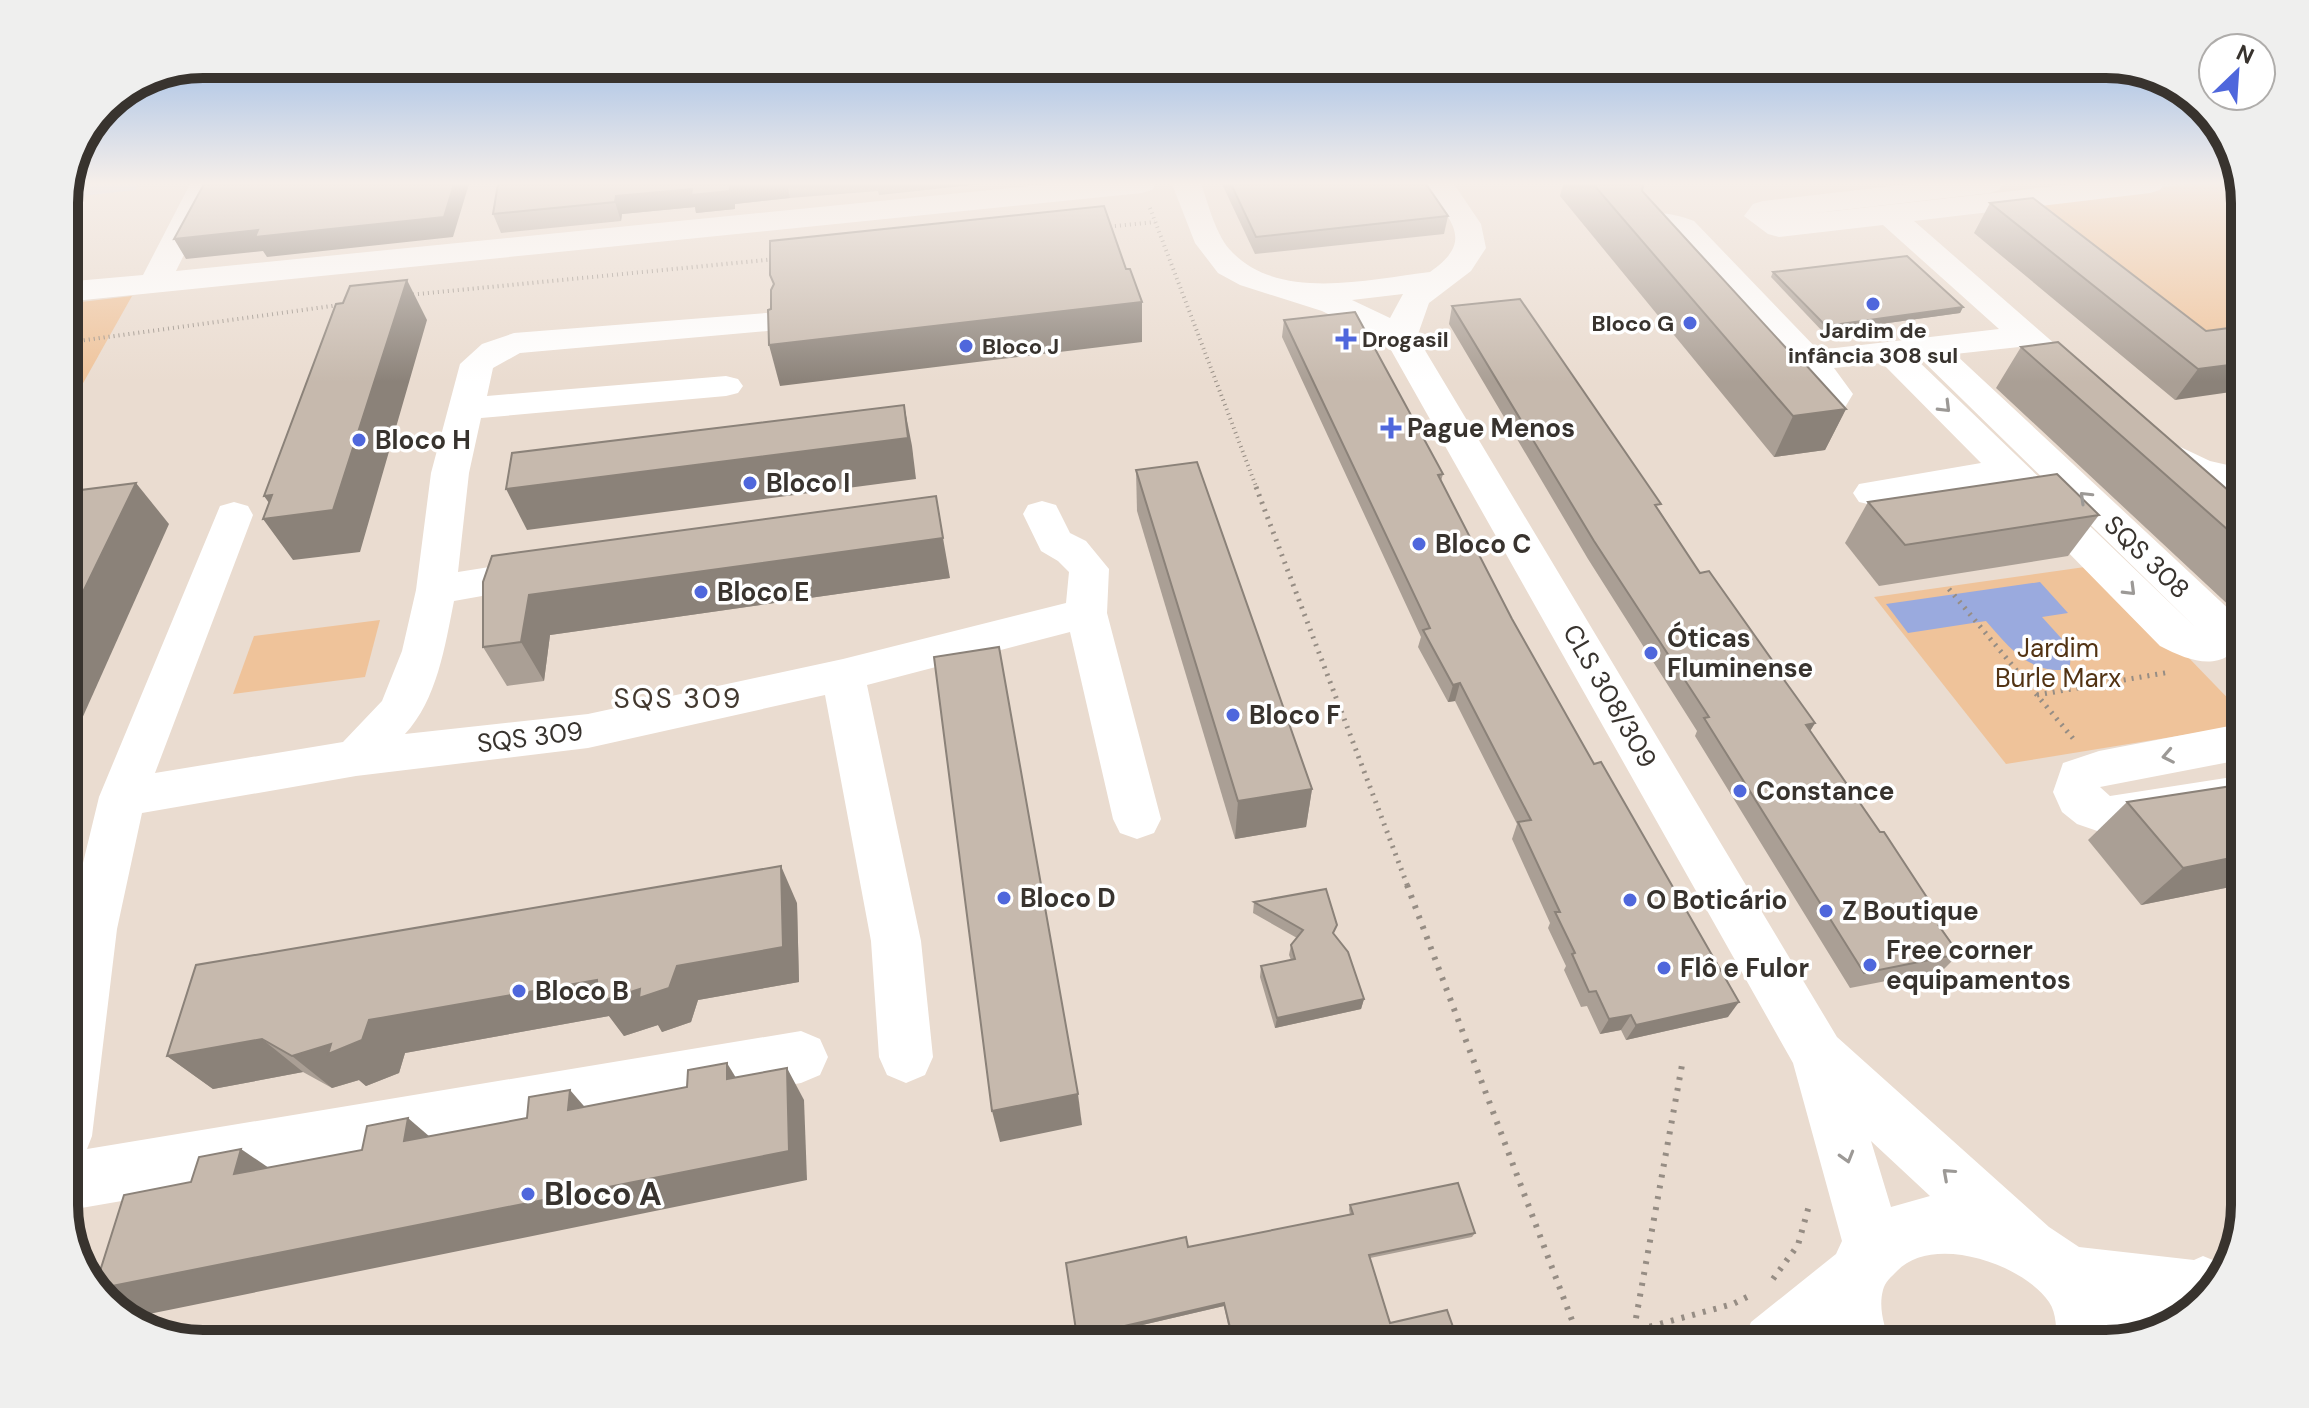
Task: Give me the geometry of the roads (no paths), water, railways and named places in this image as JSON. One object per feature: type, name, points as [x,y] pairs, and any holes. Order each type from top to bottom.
[{"type":"street","points":[[155,282],[171,250]]},
{"type":"street","points":[[78,290],[480,250]]},
{"type":"street","points":[[1215,250],[1218,256],[1262,283],[1311,295],[1400,337],[1417,297],[1467,255],[1468,250]]},
{"type":"street","points":[[1666,250],[1793,393],[1807,401],[1832,401],[1836,394],[1831,384],[1705,250]]},
{"type":"street","points":[[1929,250],[2169,458],[2231,477]]},
{"type":"street","points":[[1311,295],[1436,281]]},
{"type":"street","points":[[356,758],[401,710],[423,651],[436,590],[450,473],[477,364],[504,346],[766,323]]},
{"type":"street","points":[[670,391],[682,330]]},
{"type":"street","points":[[1810,361],[2026,336]]},
{"type":"street","name":"CLS 308/309","points":[[1400,337],[1818,1055],[1864,1262]]},
{"type":"street","name":"SQS 308","points":[[1890,352],[2175,635],[2193,644],[2215,646],[2223,638],[2219,625],[1928,347]]},
{"type":"street","points":[[464,409],[726,386]]},
{"type":"street","points":[[1872,493],[2009,471]]},
{"type":"street","points":[[1042,514],[1055,542],[1072,551],[1089,569],[1086,613],[1137,819]]},
{"type":"street","points":[[78,1032],[92,929],[122,797],[234,515]]},
{"type":"street","points":[[436,590],[575,568]]},
{"type":"street","name":"SQS 309","points":[[122,797],[356,758],[588,731],[843,675],[1086,613]]},
{"type":"street","points":[[843,675],[896,941],[906,1057]]},
{"type":"street","points":[[2231,744],[2099,769],[2079,776],[2074,788],[2078,799],[2089,810],[2109,816],[2231,796]]},
{"type":"street","name":"CLS 308/309","points":[[1818,1055],[2047,1261]]},
{"type":"street","points":[[78,1180],[801,1057]]},
{"type":"street","points":[[1766,1308],[1864,1262],[1894,1232],[1922,1224],[1958,1223],[2047,1261],[2203,1283]]},
{"type":"street","points":[[2047,1261],[2086,1310],[2087,1330]]},
{"type":"street","points":[[1855,1330],[1850,1313],[1864,1262]]},
{"type":"street","points":[[2142,1325],[2194,1293]]},
{"type":"water","points":[[2040,582],[2068,613],[2042,617],[2071,649],[2070,665],[2064,670],[2039,667],[2019,656],[1986,621],[1908,633],[1886,604]]},
{"type":"place","name":"Jardim de infância 308 sul","points":[[1873,304]]},
{"type":"place","name":"Bloco G","points":[[1690,323]]},
{"type":"place","name":"Drogasil","points":[[1346,339]]},
{"type":"place","name":"Bloco J","points":[[966,346]]},
{"type":"place","name":"Pague Menos","points":[[1391,428]]},
{"type":"place","name":"Bloco H","points":[[359,440]]},
{"type":"place","name":"Bloco I","points":[[750,483]]},
{"type":"place","name":"Bloco C","points":[[1419,544]]},
{"type":"place","name":"Bloco E","points":[[701,592]]},
{"type":"place","name":"Óticas Fluminense","points":[[1651,653]]},
{"type":"place","name":"Bloco F","points":[[1233,715]]},
{"type":"place","name":"Constance","points":[[1740,791]]},
{"type":"place","name":"Bloco D","points":[[1004,898]]},
{"type":"place","name":"O Boticário","points":[[1630,900]]},
{"type":"place","name":"Z Boutique","points":[[1826,911]]},
{"type":"place","name":"Free corner equipamentos","points":[[1870,965]]},
{"type":"place","name":"Flô e Fulor","points":[[1664,968]]},
{"type":"place","name":"Bloco B","points":[[519,991]]},
{"type":"place","name":"Bloco A","points":[[528,1194]]},
{"type":"district","name":"SQS 309","points":[[678,698]]},
{"type":"park label","name":"Jardim Burle Marx","points":[[2058,663]]}]
